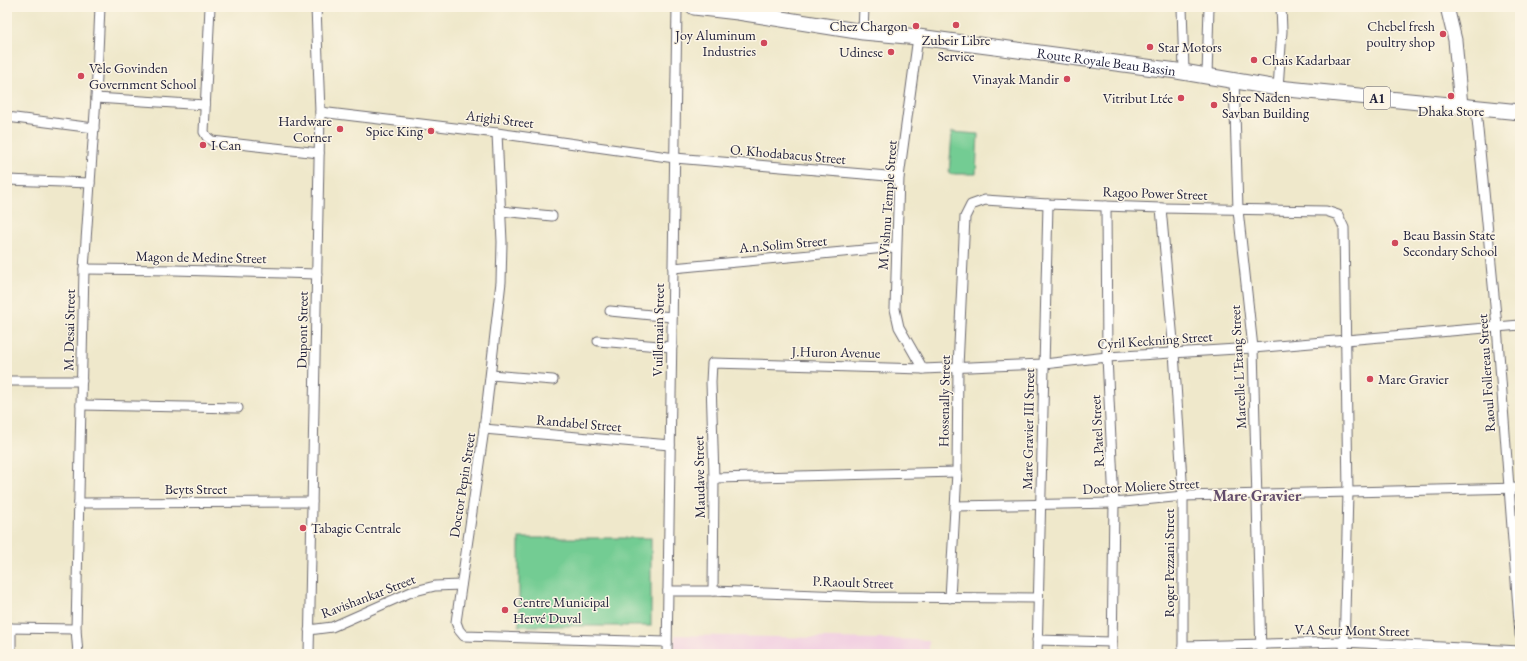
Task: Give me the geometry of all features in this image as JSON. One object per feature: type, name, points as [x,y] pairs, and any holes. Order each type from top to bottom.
[{"type":"main road","name":"Route Royale Beau Bassin","points":[[694,7],[738,12],[863,32],[918,37],[1184,72],[1234,79],[1278,88],[1461,106],[1476,109],[1520,112]]},
{"type":"main road","points":[[1447,7],[1455,40],[1461,106]]},
{"type":"street","name":"M. Desai Street","points":[[78,654],[76,629],[84,269],[96,98],[100,7]]},
{"type":"street","points":[[210,7],[204,132],[207,137],[212,141],[319,153]]},
{"type":"street","name":"Dupont Street","points":[[309,654],[320,112],[316,7]]},
{"type":"street","name":"Vuillemain Street","points":[[667,654],[677,7]]},
{"type":"street","points":[[863,32],[864,7]]},
{"type":"street","points":[[1182,7],[1184,72]]},
{"type":"street","points":[[1207,76],[1209,7]]},
{"type":"street","points":[[1278,88],[1282,31],[1281,7]]},
{"type":"street","name":"M.Vishnu Temple Street","points":[[918,37],[899,177],[895,309],[898,326],[923,369]]},
{"type":"street","name":"Marcelle L'Etang Street","points":[[1234,79],[1238,210],[1253,348],[1261,654]]},
{"type":"street","points":[[96,98],[205,105]]},
{"type":"street","name":"Raoul Follereau Street","points":[[1476,109],[1496,326],[1520,635]]},
{"type":"street","name":"Arighi Street","points":[[320,112],[497,133],[675,158]]},
{"type":"street","points":[[7,117],[94,128]]},
{"type":"street","name":"Doctor Pepin Street","points":[[497,133],[502,242],[501,282],[484,429],[456,622],[459,630],[464,636],[667,642]]},
{"type":"street","name":"O. Khodabacus Street","points":[[675,158],[899,177]]},
{"type":"street","points":[[7,180],[90,183]]},
{"type":"street","name":"Ragoo Power Street","points":[[971,205],[985,200],[1161,208],[1326,211],[1338,215],[1344,228],[1346,340]]},
{"type":"street","name":"Mare Gravier III Street","points":[[1036,654],[1048,204]]},
{"type":"street","name":"Hossenally Street","points":[[950,598],[957,472],[958,367],[965,217],[971,205]]},
{"type":"street","name":"R.Patel Street","points":[[1106,206],[1107,357],[1114,503],[1112,654]]},
{"type":"street","name":"Roger Pezzani Street","points":[[1161,208],[1174,352],[1183,496],[1183,650]]},
{"type":"street","points":[[501,212],[552,216]]},
{"type":"street","name":"A.n.Solim Street","points":[[673,268],[896,247]]},
{"type":"street","name":"Magon de Medine Street","points":[[84,269],[317,274]]},
{"type":"street","points":[[610,311],[672,317]]},
{"type":"street","name":"Cyril Keckning Street","points":[[958,367],[1044,364],[1107,357],[1253,348],[1520,325]]},
{"type":"street","points":[[1344,654],[1348,492],[1346,340]]},
{"type":"street","points":[[598,341],[672,348]]},
{"type":"street","name":"J.Huron Avenue","points":[[712,364],[923,369],[958,367]]},
{"type":"street","name":"Maudave Street","points":[[712,364],[711,382],[714,478],[713,591]]},
{"type":"street","points":[[491,375],[553,380]]},
{"type":"street","points":[[7,381],[82,381]]},
{"type":"street","points":[[81,405],[238,408]]},
{"type":"street","name":"Randabel Street","points":[[484,429],[670,445]]},
{"type":"street","points":[[714,478],[957,472]]},
{"type":"street","name":"Doctor Moliere Street","points":[[955,506],[1114,503],[1183,496],[1520,488]]},
{"type":"street","name":"Beyts Street","points":[[79,504],[312,502]]},
{"type":"street","name":"Ravishankar Street","points":[[309,630],[332,627],[411,592],[435,586],[461,585]]},
{"type":"street","name":"P.Raoult Street","points":[[668,591],[713,591],[871,597],[1038,598]]},
{"type":"street","points":[[11,654],[9,628],[76,629]]},
{"type":"street","points":[[1037,640],[1112,642]]},
{"type":"street","name":"V.A Seur Mont Street","points":[[1183,650],[1261,643],[1344,642],[1520,651]]},
{"type":"shaded area","points":[[675,635],[929,640],[929,654],[674,654]]},
{"type":"green space","points":[[952,132],[978,134],[976,174],[949,174]]},
{"type":"green space","points":[[519,538],[651,538],[651,626],[519,626]]},
{"type":"place","name":"Zubeir Libre Service","points":[[956,25]]},
{"type":"place","name":"Chez Chargon","points":[[916,26]]},
{"type":"place","name":"Chebel fresh poultry shop","points":[[1443,34]]},
{"type":"place","name":"Joy Aluminum Industries","points":[[764,43]]},
{"type":"place","name":"Star Motors","points":[[1150,47]]},
{"type":"place","name":"Udinese","points":[[891,52]]},
{"type":"place","name":"Chais Kadarbaar","points":[[1254,60]]},
{"type":"place","name":"Vèle Govinden Government School","points":[[81,76]]},
{"type":"place","name":"Vinayak Mandir","points":[[1067,79]]},
{"type":"place","name":"Dhaka Store","points":[[1451,96]]},
{"type":"place","name":"Vitribut Ltée","points":[[1181,98]]},
{"type":"place","name":"Shree Naden Savban Building","points":[[1214,105]]},
{"type":"place","name":"Hardware Corner","points":[[340,129]]},
{"type":"place","name":"Spice King","points":[[431,131]]},
{"type":"place","name":"I Can","points":[[203,145]]},
{"type":"place","name":"Beau Bassin State Secondary School","points":[[1395,243]]},
{"type":"place","name":"Mare Gravier","points":[[1370,379]]},
{"type":"place","name":"Tabagie Centrale","points":[[303,528]]},
{"type":"place","name":"Centre Municipal Hervé Duval","points":[[505,610]]},
{"type":"district","name":"Mare Gravier","points":[[1257,495]]}]
